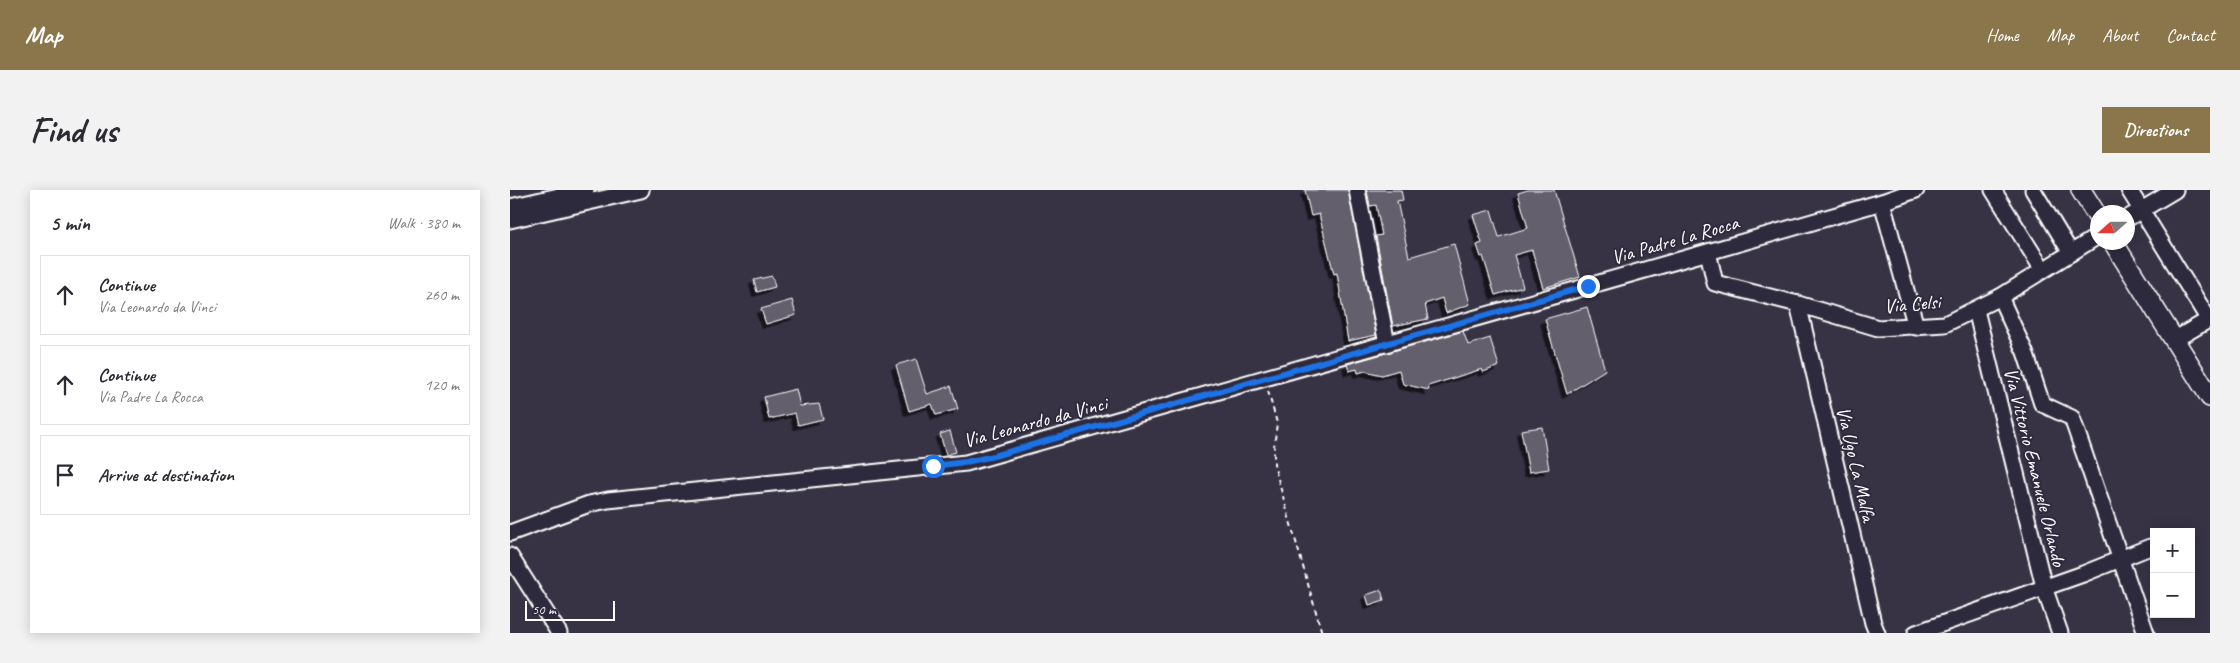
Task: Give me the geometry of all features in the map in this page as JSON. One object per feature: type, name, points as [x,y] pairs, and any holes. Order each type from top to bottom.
[{"type":"main road","points":[[2081,190],[2090,205]]},
{"type":"main road","points":[[2119,250],[2210,397]]},
{"type":"street","points":[[510,208],[586,190]]},
{"type":"street","points":[[510,220],[641,190]]},
{"type":"street","points":[[1357,190],[1387,344]]},
{"type":"street","name":"Via Padre La Rocca","points":[[1387,344],[1882,202],[1916,190]]},
{"type":"street","points":[[1994,190],[2043,270]]},
{"type":"street","points":[[2033,190],[2071,253]]},
{"type":"street","points":[[2129,190],[2209,319],[2174,340]]},
{"type":"street","points":[[2135,214],[2175,190]]},
{"type":"street","points":[[1882,202],[1916,327]]},
{"type":"street","name":"Via Celsi","points":[[1708,252],[1715,283],[1798,304],[1878,328],[1916,327],[1945,324],[1976,310],[2090,241]]},
{"type":"street","points":[[2000,297],[2024,352],[2042,404],[2072,418],[2146,633]]},
{"type":"street","name":"Via Ugo La Malfa","points":[[1798,304],[1873,623],[1877,633]]},
{"type":"street","name":"Via Vittorio Emanuele Orlando","points":[[1976,310],[2044,588],[2060,633]]},
{"type":"street","name":"Via Leonardo da Vinci","points":[[510,533],[590,504],[608,500],[966,462],[1387,344]]},
{"type":"street","points":[[1916,633],[2044,588],[2150,547]]},
{"type":"street","points":[[510,556],[559,633]]},
{"type":"path","points":[[1264,379],[1277,423],[1274,465],[1322,633]]},
{"type":"building","points":[[1305,190],[1348,190],[1376,335],[1348,341],[1337,273],[1334,274],[1319,214],[1311,216]]},
{"type":"building","points":[[1367,190],[1401,190],[1403,200],[1397,201],[1409,257],[1454,244],[1470,304],[1446,313],[1442,298],[1425,304],[1428,319],[1393,326],[1376,236],[1382,235],[1376,205],[1370,206]]},
{"type":"building","points":[[1528,190],[1554,190],[1580,277],[1543,288],[1532,250],[1514,255],[1523,287],[1495,295],[1483,256],[1481,257],[1477,245],[1482,243],[1473,215],[1491,210],[1499,237],[1528,228],[1518,193]]},
{"type":"building","points":[[772,276],[775,287],[757,292],[754,280]]},
{"type":"building","points":[[792,300],[796,315],[766,324],[761,309]]},
{"type":"building","points":[[1587,307],[1605,370],[1567,394],[1545,319]]},
{"type":"building","points":[[1463,331],[1468,345],[1490,338],[1499,366],[1483,372],[1482,369],[1428,386],[1429,390],[1403,384],[1399,370],[1382,375],[1365,371],[1358,373],[1357,369],[1349,371],[1347,364]]},
{"type":"building","points":[[916,359],[927,394],[951,386],[958,409],[936,415],[932,404],[909,411],[896,365]]},
{"type":"building","points":[[796,389],[800,406],[819,404],[823,419],[798,425],[795,413],[769,419],[764,397]]},
{"type":"building","points":[[1542,427],[1549,469],[1529,472],[1521,430]]},
{"type":"building","points":[[950,431],[956,452],[946,455],[940,434]]},
{"type":"building","points":[[1381,590],[1384,600],[1369,605],[1366,595]]},
{"type":"route","points":[[933,466],[994,456],[1588,286]]}]
